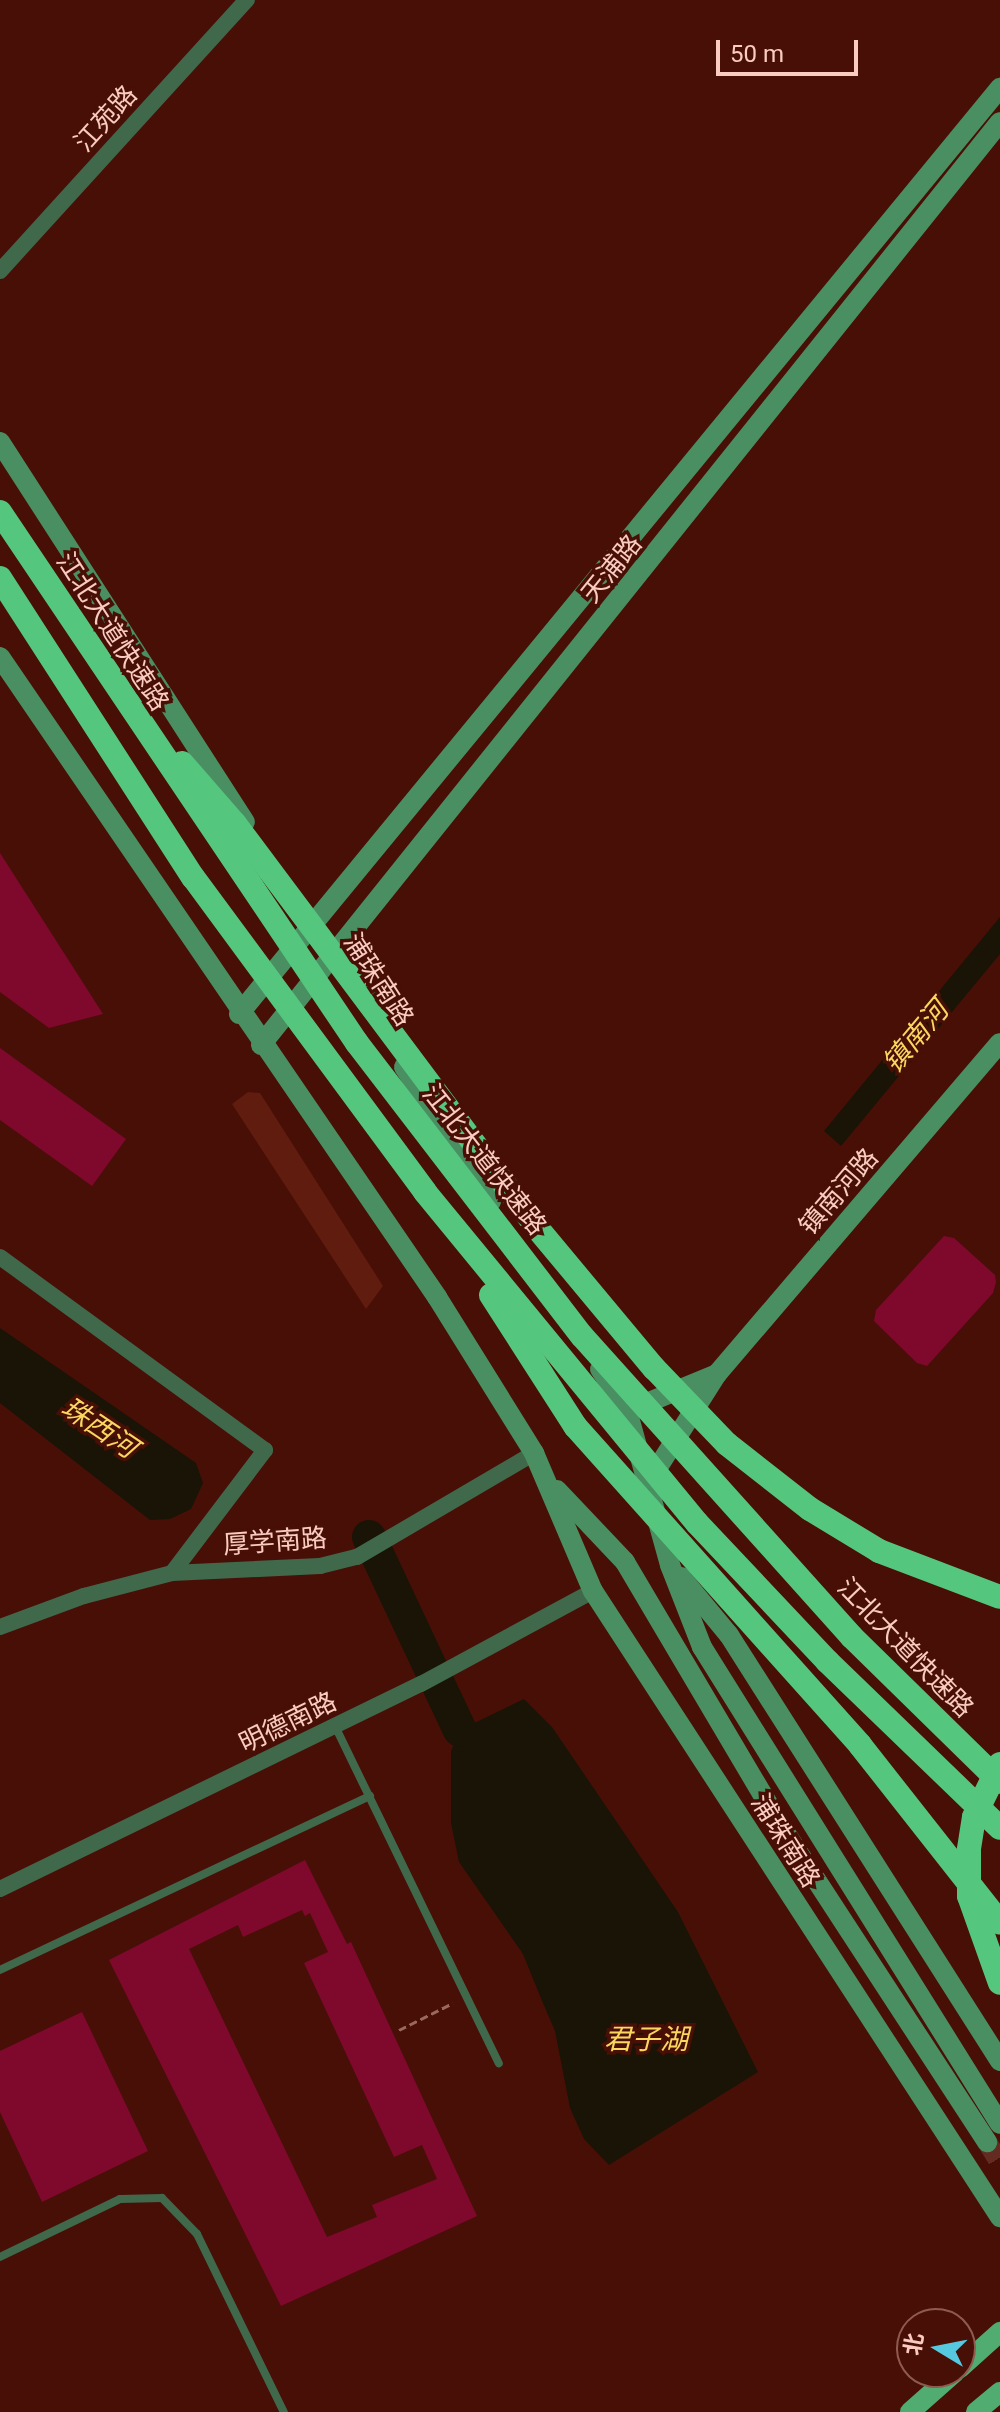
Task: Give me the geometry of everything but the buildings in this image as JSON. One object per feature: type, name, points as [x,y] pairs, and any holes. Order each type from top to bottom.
[{"type":"highway","name":"江北大道快速路","points":[[0,512],[107,677],[357,1043],[582,1336],[852,1637],[1000,1782]]},
{"type":"highway","points":[[0,578],[193,877],[425,1192],[697,1523],[827,1661],[1000,1828]]},
{"type":"highway","points":[[107,677],[235,824],[533,1223],[685,1401],[727,1444],[810,1509],[879,1551],[1000,1597]]},
{"type":"highway","points":[[425,1192],[575,1426],[860,1745],[1000,1923]]},
{"type":"highway","points":[[1000,1764],[974,1817],[969,1850],[969,1896],[1000,1983]]},
{"type":"main road","points":[[976,2354],[1000,2332]]},
{"type":"main road","points":[[910,2412],[937,2388]]},
{"type":"main road","points":[[976,2412],[1000,2392]]},
{"type":"street","name":"江苑路","points":[[0,271],[247,0]]},
{"type":"street","points":[[239,1014],[1000,88]]},
{"type":"street","name":"天浦路","points":[[261,1045],[1000,122]]},
{"type":"street","name":"浦珠南路","points":[[0,442],[627,1410],[670,1565],[702,1647],[1000,2124]]},
{"type":"street","name":"浦珠南路","points":[[0,657],[239,1014],[437,1297],[549,1481],[593,1591],[1000,2217]]},
{"type":"street","name":"镇南河路","points":[[648,1484],[717,1374],[1000,1043]]},
{"type":"street","points":[[0,1257],[265,1450],[172,1573]]},
{"type":"street","points":[[627,1410],[717,1374]]},
{"type":"street","name":"厚学南路","points":[[0,1627],[84,1596],[172,1573],[320,1566],[357,1557],[534,1453]]},
{"type":"street","name":"浦珠南路","points":[[549,1481],[625,1562],[783,1829],[987,2142]]},
{"type":"street","name":"浦珠南路","points":[[670,1565],[729,1635],[1000,2061]]},
{"type":"street","name":"明德南路","points":[[0,1889],[421,1684],[593,1591]]},
{"type":"lane","points":[[335,1726],[499,2063]]},
{"type":"lane","points":[[1,1968],[370,1796]]},
{"type":"lane","points":[[0,2257],[120,2199],[162,2198],[197,2234],[284,2412]]},
{"type":"path","points":[[399,2030],[467,1997]]},
{"type":"shaded area","points":[[248,1092],[260,1093],[383,1286],[366,1309],[232,1104]]},
{"type":"water","name":"镇南河","points":[[1000,917],[1000,954],[841,1146],[824,1131]]},
{"type":"water","name":"珠西河","points":[[0,1328],[196,1463],[203,1483],[191,1509],[170,1519],[150,1520],[0,1403]]},
{"type":"water","name":"君子湖","points":[[524,1699],[552,1727],[678,1912],[758,2072],[609,2165],[584,2139],[570,2108],[555,2031],[523,1954],[459,1862],[451,1823],[451,1751],[460,1730]]},
{"type":"waterway","points":[[369,1537],[460,1730]]},
{"type":"tunnel","points":[[987,2142],[1000,2163]]}]
